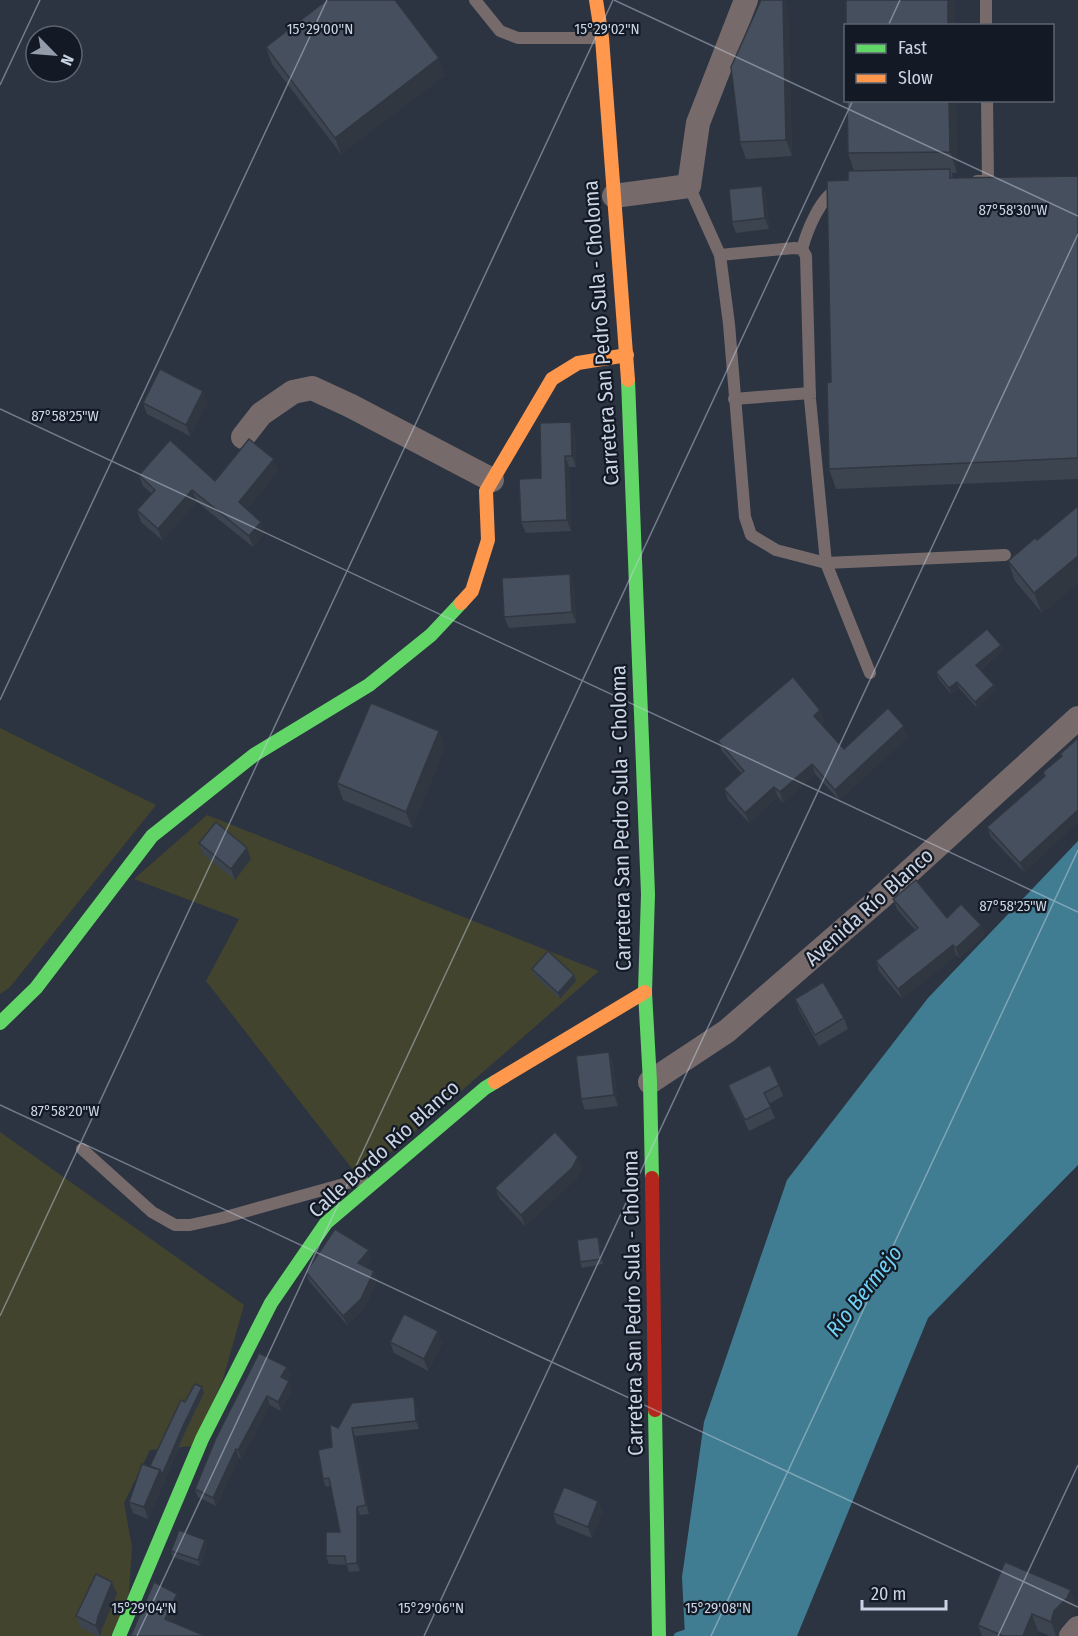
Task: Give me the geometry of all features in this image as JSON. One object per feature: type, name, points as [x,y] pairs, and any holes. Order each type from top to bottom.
[{"type":"street","name":"Carretera San Pedro Sula - Choloma","points":[[596,0],[602,38],[627,355],[648,894],[645,992],[650,1082],[659,1636]]},
{"type":"street","points":[[614,196],[689,186],[698,123],[746,0]]},
{"type":"street","points":[[0,1023],[36,988],[152,836],[254,755],[369,685],[431,635],[472,591],[488,540],[486,491],[552,379],[564,368],[579,362],[627,355]]},
{"type":"street","points":[[243,437],[261,414],[294,392],[312,388],[492,480]]},
{"type":"street","name":"Avenida Río Blanco","points":[[650,1082],[727,1031],[878,900],[1078,718]]},
{"type":"street","name":"Calle Bordo Río Blanco","points":[[119,1636],[202,1439],[271,1303],[326,1223],[485,1088],[645,992]]},
{"type":"street","points":[[1071,1636],[1078,1628]]},
{"type":"lane","points":[[475,0],[500,31],[518,38],[602,38]]},
{"type":"lane","points":[[986,0],[986,24]]},
{"type":"lane","points":[[966,181],[994,181],[987,102]]},
{"type":"lane","points":[[852,183],[834,190],[808,230],[802,249],[806,256],[810,393],[825,563],[870,673]]},
{"type":"lane","points":[[689,186],[720,255],[729,324],[745,517],[751,536],[776,550],[825,563],[1005,555]]},
{"type":"lane","points":[[720,255],[802,249]]},
{"type":"lane","points":[[734,399],[810,393]]},
{"type":"lane","points":[[82,1149],[152,1212],[175,1225],[190,1225],[222,1218],[386,1172]]},
{"type":"green space","points":[[0,728],[156,805],[10,987],[0,994]]},
{"type":"green space","points":[[207,815],[599,971],[360,1179],[206,981],[239,919],[134,879]]},
{"type":"green space","points":[[0,1132],[244,1305],[223,1379],[193,1446],[150,1450],[124,1503],[132,1547],[129,1593],[112,1636],[0,1636]]},
{"type":"water","name":"Río Bermejo","points":[[1078,841],[1078,1165],[928,1318],[797,1636],[685,1636],[682,1577],[704,1422],[787,1180],[928,998]]},
{"type":"building","points":[[327,0],[395,0],[439,58],[335,138],[266,47]]},
{"type":"building","points":[[761,0],[783,0],[786,140],[740,142],[731,67]]},
{"type":"building","points":[[846,0],[948,0],[948,24],[846,24]]},
{"type":"building","points":[[847,102],[949,102],[950,152],[848,153]]},
{"type":"building","points":[[950,169],[950,178],[1078,176],[1078,458],[829,469],[827,383],[831,382],[827,181],[848,180],[848,171]]},
{"type":"building","points":[[762,186],[765,218],[732,222],[729,189]]},
{"type":"building","points":[[160,369],[203,391],[186,425],[143,403]]},
{"type":"building","points":[[571,422],[572,456],[565,456],[567,520],[521,522],[519,479],[541,478],[540,423]]},
{"type":"building","points":[[249,439],[274,459],[239,502],[261,522],[249,536],[192,490],[158,529],[137,510],[155,490],[139,475],[170,440],[215,481]]},
{"type":"building","points":[[1078,506],[1078,556],[1034,593],[1008,561]]},
{"type":"building","points":[[570,574],[572,612],[504,617],[502,578]]},
{"type":"building","points":[[987,629],[1001,645],[976,665],[994,685],[975,702],[957,682],[949,688],[936,672]]},
{"type":"building","points":[[793,677],[820,710],[814,716],[844,749],[888,708],[904,726],[835,790],[812,764],[780,792],[774,787],[745,813],[724,789],[744,771],[718,741]]},
{"type":"building","points":[[371,703],[439,731],[406,812],[337,783]]},
{"type":"building","points":[[1078,738],[1078,810],[1020,863],[987,827],[1045,776],[1043,772]]},
{"type":"building","points":[[216,822],[247,848],[231,869],[199,843]]},
{"type":"building","points":[[916,880],[947,918],[961,904],[981,925],[956,948],[953,945],[898,989],[876,961],[918,928],[893,899]]},
{"type":"building","points":[[548,951],[574,975],[558,993],[532,969]]},
{"type":"building","points":[[823,982],[844,1018],[815,1035],[795,999]]},
{"type":"building","points":[[609,1052],[614,1095],[581,1099],[576,1056]]},
{"type":"building","points":[[770,1065],[779,1085],[764,1093],[771,1107],[745,1120],[728,1085]]},
{"type":"building","points":[[555,1132],[578,1157],[572,1168],[521,1215],[495,1188]]},
{"type":"building","points":[[335,1229],[369,1250],[358,1263],[374,1271],[361,1299],[343,1316],[306,1272]]},
{"type":"building","points":[[598,1237],[601,1259],[580,1262],[577,1240]]},
{"type":"building","points":[[404,1314],[438,1331],[424,1359],[390,1342]]},
{"type":"building","points":[[259,1353],[287,1367],[281,1377],[289,1381],[278,1402],[267,1396],[238,1450],[236,1449],[213,1498],[195,1489],[216,1438]]},
{"type":"building","points":[[195,1384],[202,1387],[162,1475],[160,1470],[150,1466],[181,1400],[185,1402]]},
{"type":"building","points":[[414,1397],[416,1421],[352,1428],[366,1505],[357,1507],[357,1563],[346,1564],[345,1556],[326,1556],[326,1532],[340,1532],[329,1478],[323,1479],[318,1450],[332,1447],[330,1424],[338,1428],[352,1403]]},
{"type":"building","points":[[142,1464],[160,1470],[144,1507],[129,1502]]},
{"type":"building","points":[[564,1487],[598,1501],[588,1527],[553,1513]]},
{"type":"building","points":[[179,1530],[205,1540],[198,1560],[171,1551]]},
{"type":"building","points":[[1005,1562],[1071,1590],[1067,1598],[1054,1611],[1051,1622],[1032,1614],[1023,1636],[1003,1636],[978,1625]]},
{"type":"building","points":[[96,1574],[112,1582],[96,1626],[76,1616]]},
{"type":"building","points":[[154,1582],[177,1594],[165,1619],[202,1636],[130,1636]]},
{"type":"waterway","points":[[678,1636],[696,1630]]},
{"type":"traffic: fast","points":[[628,380],[648,894],[645,992],[652,1178]]},
{"type":"traffic: fast","points":[[0,1023],[36,988],[152,836],[254,755],[369,685],[431,635],[461,603]]},
{"type":"traffic: fast","points":[[119,1636],[202,1439],[271,1303],[326,1223],[495,1082]]},
{"type":"traffic: fast","points":[[655,1410],[659,1636]]},
{"type":"traffic: slow","points":[[596,0],[602,38],[628,380]]},
{"type":"traffic: slow","points":[[461,603],[472,591],[488,540],[486,491],[552,379],[578,363],[627,355]]},
{"type":"traffic: slow","points":[[495,1082],[645,992]]},
{"type":"traffic: jam","points":[[652,1178],[655,1410]]}]
